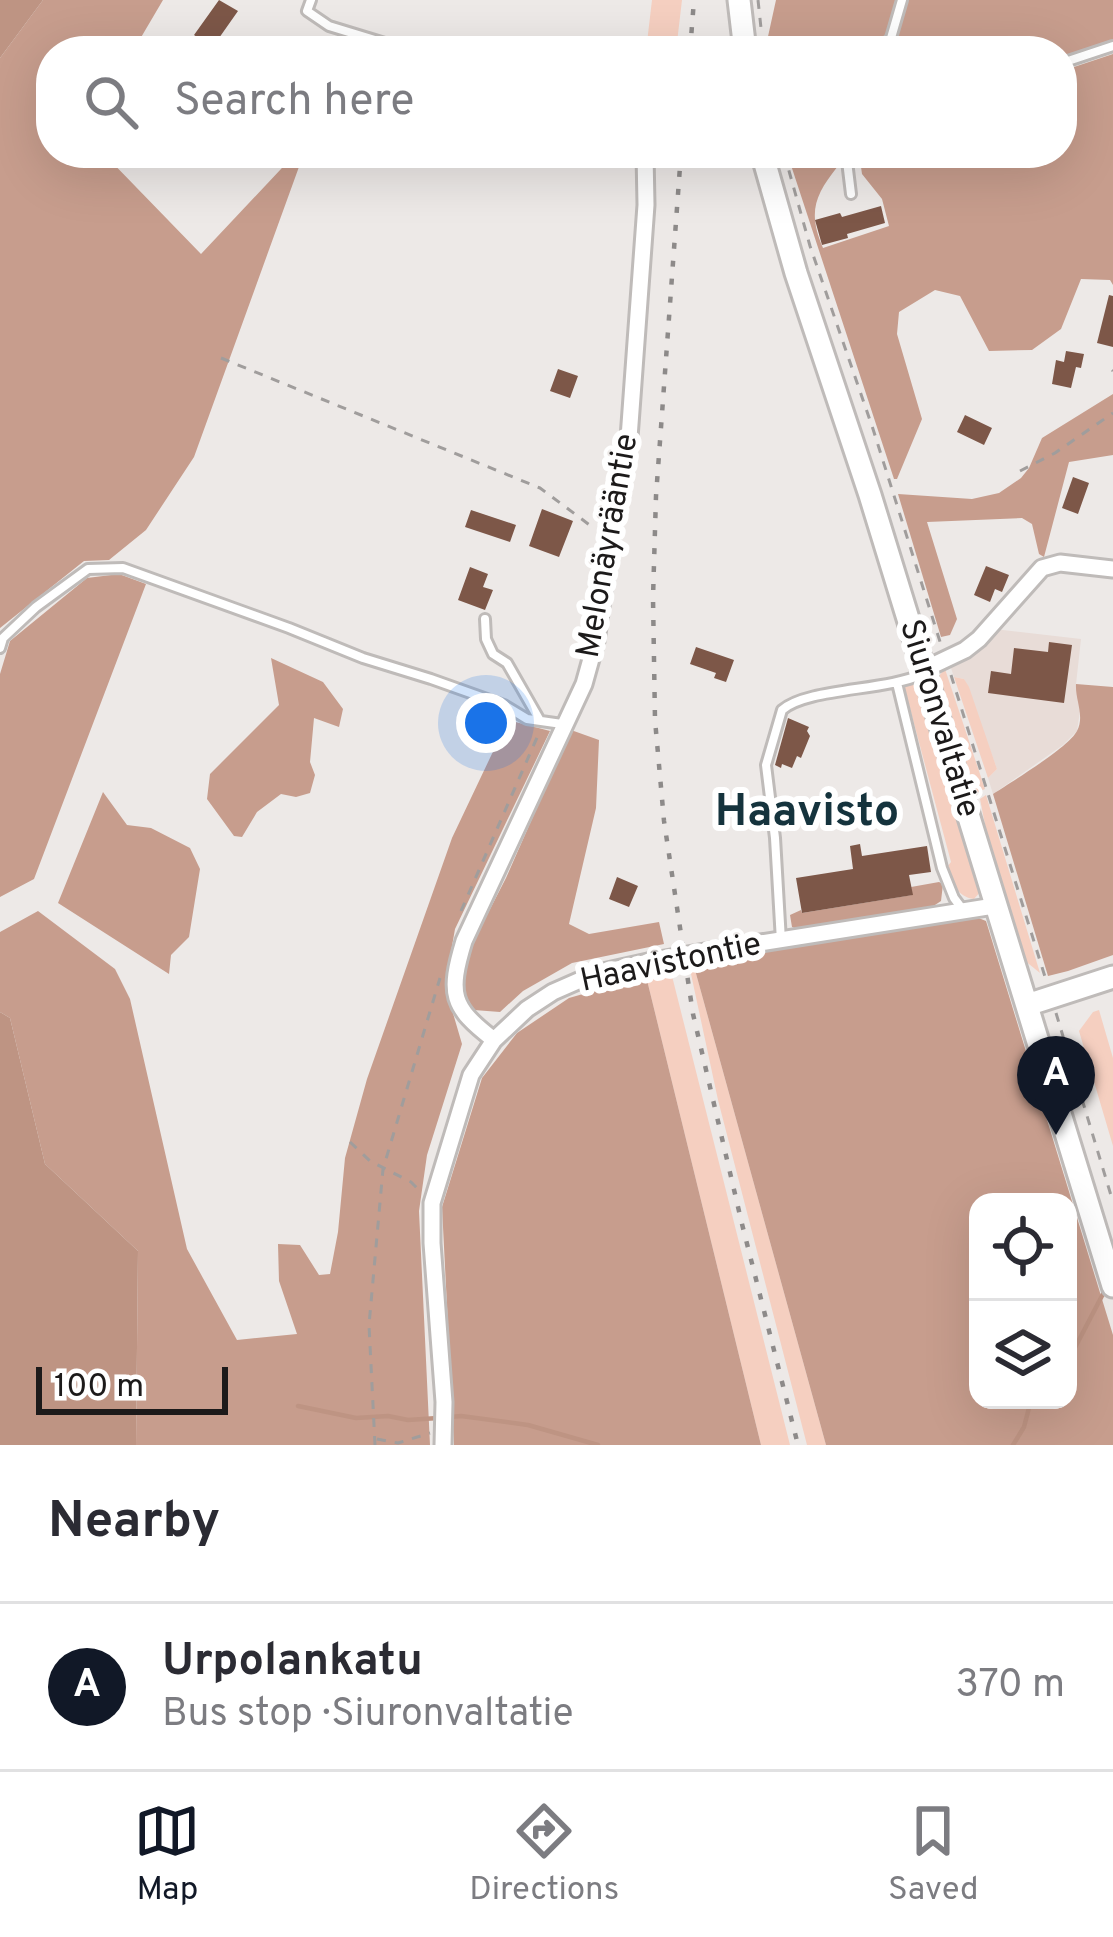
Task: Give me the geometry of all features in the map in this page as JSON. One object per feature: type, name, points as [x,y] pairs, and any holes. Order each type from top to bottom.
[{"type":"main road","points":[[740,0],[748,36]]},
{"type":"main road","name":"Siuronvaltatie","points":[[766,168],[1113,1286]]},
{"type":"main road","points":[[1027,1005],[1113,977]]},
{"type":"street","name":"Melonäyrääntie","points":[[494,1040],[466,1018],[458,1005],[457,966],[464,941],[584,684],[596,641],[635,385],[645,168]]},
{"type":"street","points":[[924,672],[979,639],[1042,568],[1060,563],[1113,569]]},
{"type":"street","name":"Haavistontie","points":[[444,1439],[432,1203],[471,1075],[494,1040],[527,1009],[594,974],[994,905]]},
{"type":"lane","points":[[310,0],[308,11],[329,26],[362,36]]},
{"type":"lane","points":[[892,36],[902,0]]},
{"type":"lane","points":[[1077,58],[1113,46]]},
{"type":"lane","points":[[848,168],[851,194]]},
{"type":"lane","points":[[0,648],[3,638],[36,608],[88,569],[123,568],[504,705],[527,718],[566,724]]},
{"type":"lane","points":[[484,619],[494,654],[507,663],[542,720]]},
{"type":"lane","points":[[781,941],[766,765],[782,710],[800,698],[897,683],[924,672]]},
{"type":"lane","points":[[897,683],[943,868],[963,911]]},
{"type":"path","points":[[753,36],[758,0]]},
{"type":"path","points":[[788,168],[1113,1202]]},
{"type":"path","points":[[221,358],[540,488],[611,540]]},
{"type":"path","points":[[1020,471],[1113,413]]},
{"type":"path","points":[[462,908],[542,720]]},
{"type":"path","points":[[424,1031],[383,1169],[369,1325],[376,1439],[398,1443],[427,1433],[444,1439]]},
{"type":"path","points":[[350,1142],[370,1161],[410,1182],[432,1203]]},
{"type":"shaded area","points":[[0,0],[43,0],[0,58]]},
{"type":"shaded area","points":[[43,0],[163,0],[142,36],[36,36],[36,168],[118,168],[201,254],[282,168],[299,168],[194,457],[146,530],[109,560],[84,561],[0,628],[0,58]]},
{"type":"shaded area","points":[[652,0],[682,0],[678,36],[648,36]]},
{"type":"shaded area","points":[[776,0],[1113,0],[1113,41],[1077,53],[1077,36],[768,36]]},
{"type":"shaded area","points":[[1113,54],[1113,285],[1110,280],[1081,279],[1061,329],[1032,350],[989,351],[960,296],[935,290],[899,312],[897,334],[922,419],[894,479],[792,168],[837,168],[816,205],[823,248],[889,226],[882,199],[861,168],[1077,168],[1077,66]]},
{"type":"shaded area","points":[[1113,394],[1113,455],[1069,462],[1044,557],[1039,554],[1032,524],[1022,518],[927,522],[957,619],[950,635],[941,637],[898,494],[972,499],[999,493],[1029,468],[1042,438]]},
{"type":"shaded area","points":[[119,574],[146,584],[34,879],[0,897],[0,674],[10,641],[87,578]]},
{"type":"shaded area","points":[[994,629],[1081,639],[1077,731],[993,794],[988,778],[997,769],[964,679],[954,677],[949,662]]},
{"type":"shaded area","points":[[271,658],[323,682],[343,709],[339,727],[314,718],[310,762],[315,775],[310,793],[281,794],[257,812],[242,837],[234,836],[207,799],[210,774],[279,705]]},
{"type":"shaded area","points":[[945,669],[985,789],[978,792],[960,758],[937,685]]},
{"type":"shaded area","points":[[954,677],[964,679],[969,687],[997,769],[988,778]]},
{"type":"shaded area","points":[[920,679],[981,891],[974,899],[959,892],[947,867],[951,862],[904,686]]},
{"type":"shaded area","points":[[1076,684],[1113,687],[1113,955],[1048,976],[993,794],[1072,738],[1080,720]]},
{"type":"shaded area","points":[[508,720],[550,731],[455,929],[445,986],[462,1044],[427,1155],[419,1211],[430,1445],[136,1445],[138,1251],[45,1164],[10,1018],[0,1012],[0,932],[38,911],[115,969],[130,999],[187,1249],[237,1340],[297,1334],[279,1281],[278,1244],[300,1245],[319,1275],[330,1274],[345,1158],[367,1079],[452,838]]},
{"type":"shaded area","points":[[571,730],[599,740],[596,808],[569,924],[589,934],[659,922],[664,944],[572,963],[523,991],[500,1012],[474,1010],[462,989],[472,944]]},
{"type":"shaded area","points":[[103,792],[127,825],[151,828],[190,848],[200,869],[189,937],[171,955],[169,974],[58,903]]},
{"type":"shaded area","points":[[986,795],[1040,973],[1024,960],[992,860],[980,799]]},
{"type":"shaded area","points":[[943,884],[941,901],[929,909],[792,927],[790,915],[801,910],[912,895],[911,887]]},
{"type":"shaded area","points":[[971,915],[986,921],[1069,1193],[969,1193],[969,1409],[1077,1409],[1077,1218],[1113,1335],[1113,1445],[826,1445],[692,959]]},
{"type":"shaded area","points":[[692,959],[826,1445],[807,1445],[718,1100],[688,960]]},
{"type":"shaded area","points":[[671,972],[790,1445],[761,1445],[646,976]]},
{"type":"shaded area","points":[[646,976],[761,1445],[454,1445],[442,1207],[482,1078],[517,1033],[569,998]]},
{"type":"shaded area","points":[[1099,1010],[1113,1058],[1113,1146],[1079,1031]]},
{"type":"shaded area","points":[[0,1012],[10,1018],[45,1164],[138,1251],[136,1445],[0,1445]]},
{"type":"building","points":[[219,0],[238,11],[220,36],[194,35]]},
{"type":"building","points":[[881,206],[885,223],[822,245],[815,220]]},
{"type":"building","points":[[1109,295],[1113,296],[1113,347],[1097,343]]},
{"type":"building","points":[[1066,351],[1084,354],[1071,388],[1052,384],[1056,360],[1064,362]]},
{"type":"building","points":[[558,369],[578,376],[570,398],[550,391]]},
{"type":"building","points":[[965,415],[992,428],[984,445],[957,432]]},
{"type":"building","points":[[1073,477],[1089,483],[1078,514],[1062,508]]},
{"type":"building","points":[[542,509],[573,521],[559,557],[529,546]]},
{"type":"building","points":[[471,510],[516,525],[510,542],[465,527]]},
{"type":"building","points":[[986,566],[1009,575],[1002,592],[995,589],[990,602],[974,595]]},
{"type":"building","points":[[470,567],[488,574],[483,587],[493,590],[485,610],[458,600]]},
{"type":"building","points":[[1049,642],[1072,645],[1064,703],[988,693],[991,671],[1011,674],[1014,648],[1048,652]]},
{"type":"building","points":[[696,647],[734,660],[726,682],[690,664]]},
{"type":"building","points":[[788,718],[809,727],[810,736],[792,768],[782,764],[781,768],[775,765]]},
{"type":"building","points":[[860,844],[862,856],[927,846],[931,872],[909,875],[913,895],[802,913],[796,878],[853,869],[850,846]]},
{"type":"building","points":[[617,877],[638,886],[629,907],[609,899]]},
{"type":"waterway","points":[[1077,1344],[1104,1292]]},
{"type":"waterway","points":[[298,1406],[356,1418],[438,1418]]},
{"type":"waterway","points":[[1013,1445],[1029,1409]]},
{"type":"waterway","points":[[450,1417],[528,1425],[598,1445]]},
{"type":"railway","points":[[691,36],[694,0]]},
{"type":"railway","points":[[680,168],[653,598],[655,720],[664,821],[693,1014],[798,1445]]},
{"type":"place","name":"Urpolankatu","points":[[1056,1135]]},
{"type":"district","name":"Haavisto","points":[[807,813]]}]
